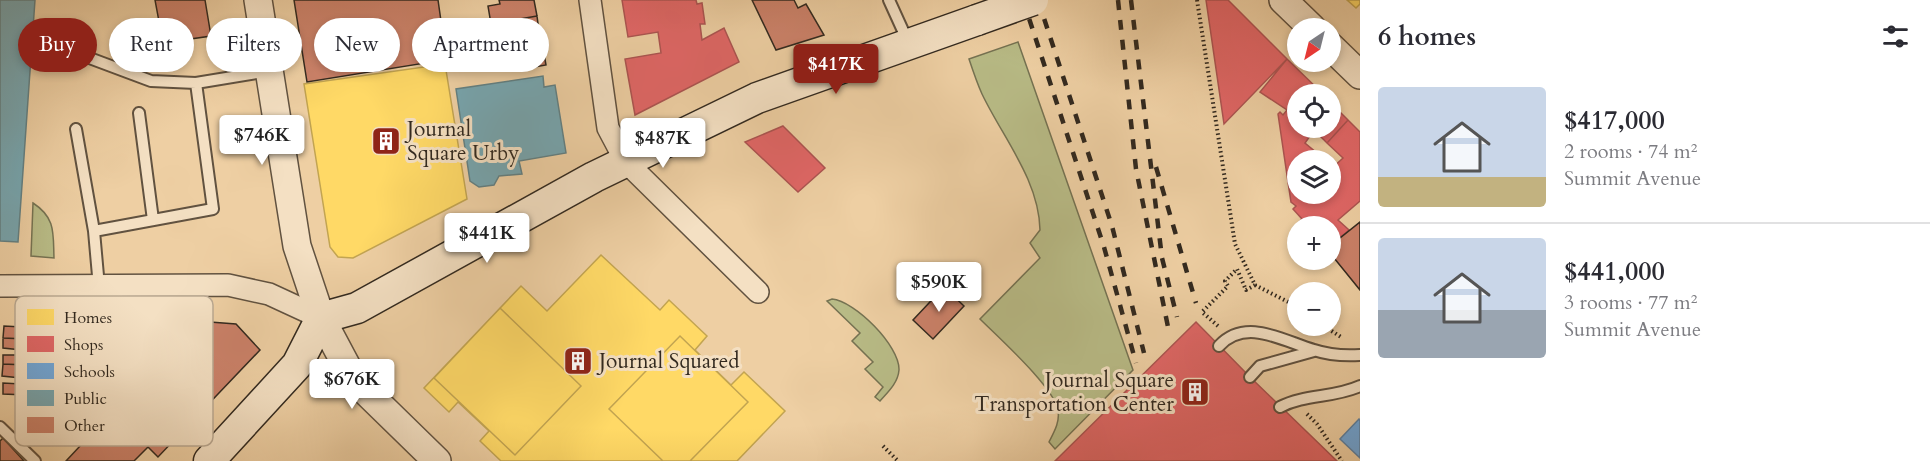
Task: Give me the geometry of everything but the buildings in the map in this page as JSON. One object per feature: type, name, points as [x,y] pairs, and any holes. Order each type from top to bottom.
[{"type":"main road","points":[[209,461],[297,365],[321,318],[357,308],[626,162],[757,98],[1033,0]]},
{"type":"street","points":[[258,0],[261,18]]},
{"type":"street","points":[[590,0],[608,128],[626,162],[758,292]]},
{"type":"street","points":[[1283,0],[1302,18]]},
{"type":"street","points":[[1341,57],[1360,75]]},
{"type":"street","points":[[270,72],[297,246],[321,318],[354,380],[437,461]]},
{"type":"street","points":[[0,286],[228,285],[269,294],[321,318]]},
{"type":"lane","points":[[889,0],[909,44]]},
{"type":"lane","points":[[97,61],[152,81],[196,83],[264,72]]},
{"type":"lane","points":[[93,231],[213,209],[196,83]]},
{"type":"lane","points":[[140,113],[153,220]]},
{"type":"lane","points":[[76,129],[93,231],[92,296]]},
{"type":"lane","points":[[1220,346],[1233,334],[1267,333],[1314,350],[1340,356],[1360,356]]},
{"type":"lane","points":[[1250,377],[1260,366],[1314,350]]},
{"type":"lane","points":[[1280,406],[1292,400],[1345,393],[1360,386]]},
{"type":"lane","points":[[0,427],[15,442]]},
{"type":"lane","points":[[20,446],[35,461]]},
{"type":"path","points":[[1197,0],[1235,244],[1255,285],[1287,301]]},
{"type":"path","points":[[1233,334],[1202,312],[1228,286],[1225,281],[1236,269],[1246,290],[1255,285]]},
{"type":"path","points":[[1338,336],[1350,337]]},
{"type":"path","points":[[1292,400],[1317,424],[1342,461]]},
{"type":"path","points":[[883,447],[898,461]]},
{"type":"green space","points":[[1018,42],[1133,370],[1055,449],[1049,442],[1058,419],[1055,401],[1037,377],[980,319],[1040,258],[1030,243],[1040,230],[1038,212],[1027,177],[982,94],[969,59]]},
{"type":"green space","points":[[33,203],[46,214],[52,227],[54,258],[31,256]]},
{"type":"green space","points":[[832,299],[842,302],[864,316],[892,349],[897,360],[898,375],[892,387],[880,401],[875,397],[883,387],[865,369],[873,362],[852,341],[860,333],[827,301]]},
{"type":"railway","points":[[1023,0],[1104,247],[1136,363]]},
{"type":"railway","points":[[1038,0],[1112,226],[1144,353]]},
{"type":"railway","points":[[1118,0],[1136,169],[1168,327]]},
{"type":"railway","points":[[1131,0],[1162,258],[1177,317]]},
{"type":"railway","points":[[1156,167],[1196,303]]},
{"type":"place","name":"Journal Square Urby","points":[[386,141]]},
{"type":"place","name":"Journal Squared","points":[[578,361]]},
{"type":"place","name":"Journal Square Transportation Center","points":[[1195,392]]}]
